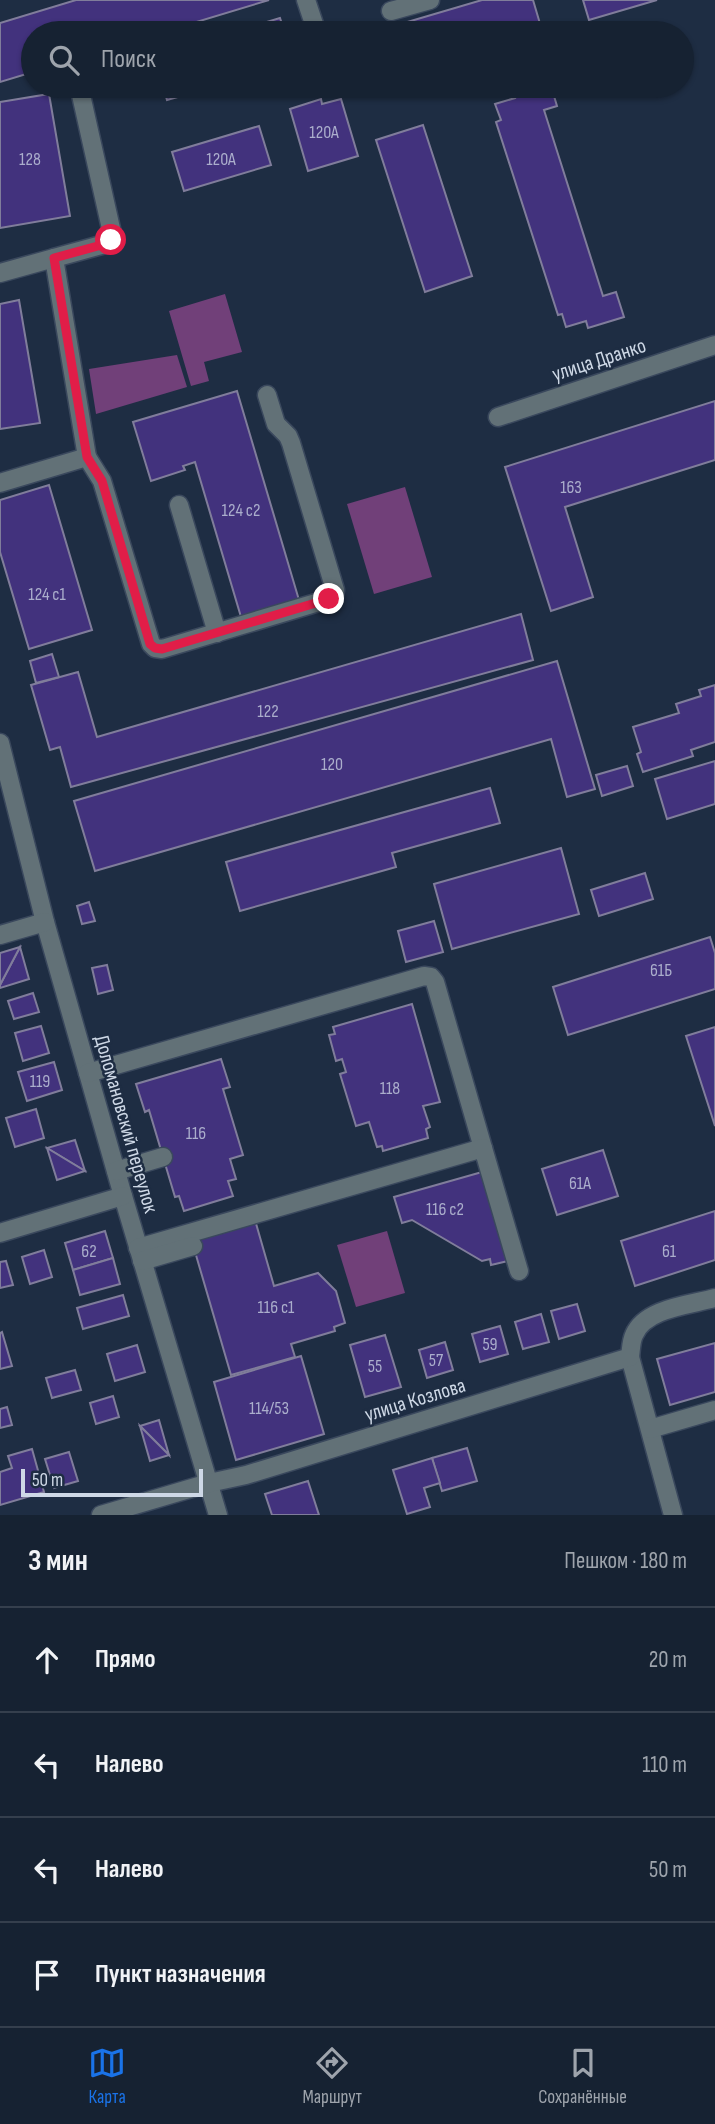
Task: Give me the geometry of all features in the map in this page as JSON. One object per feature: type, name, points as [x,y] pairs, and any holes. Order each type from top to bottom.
[{"type":"street","points":[[306,0],[313,21]]},
{"type":"street","points":[[391,11],[430,0]]},
{"type":"street","points":[[0,273],[105,244],[111,240],[112,233],[82,98]]},
{"type":"street","points":[[54,258],[87,457],[102,481],[150,644],[155,648],[162,649],[334,596],[335,590],[291,443],[276,424],[267,395]]},
{"type":"street","name":"улица Дранко","points":[[498,417],[715,345]]},
{"type":"street","points":[[0,483],[87,457]]},
{"type":"street","points":[[179,505],[217,633]]},
{"type":"street","name":"Доломановский переулок","points":[[0,743],[45,922],[218,1515]]},
{"type":"street","points":[[0,935],[45,922]]},
{"type":"street","points":[[88,1073],[424,976],[431,977],[435,982],[519,1272]]},
{"type":"street","points":[[140,1254],[483,1148]]},
{"type":"street","points":[[116,1171],[163,1157]]},
{"type":"street","points":[[0,1233],[123,1196]]},
{"type":"street","points":[[140,1254],[193,1245]]},
{"type":"street","points":[[673,1515],[630,1357],[633,1336],[639,1325],[655,1314],[715,1298]]},
{"type":"street","name":"улица Козлова","points":[[101,1515],[209,1483],[246,1475],[630,1357]]},
{"type":"street","points":[[650,1429],[715,1410]]},
{"type":"shaded area","points":[[225,294],[242,352],[204,362],[209,381],[191,386],[169,311]]},
{"type":"shaded area","points":[[177,355],[187,387],[96,414],[89,369]]},
{"type":"shaded area","points":[[405,487],[432,577],[374,594],[347,504]]},
{"type":"shaded area","points":[[387,1231],[405,1293],[356,1307],[337,1245]]},
{"type":"building","points":[[76,0],[269,0],[200,21],[21,21],[21,76],[0,82],[0,23]]},
{"type":"building","points":[[482,0],[533,0],[539,21],[411,21]]},
{"type":"building","points":[[583,0],[657,0],[589,20]]},
{"type":"building","points":[[50,98],[70,216],[0,228],[0,102]]},
{"type":"building","points":[[515,98],[555,98],[557,106],[544,110],[603,296],[616,292],[624,317],[588,328],[586,321],[566,327],[562,314],[558,315],[496,122],[501,120],[495,104]]},
{"type":"building","points":[[321,99],[322,104],[341,99],[358,156],[308,171],[290,109]]},
{"type":"building","points":[[423,125],[472,276],[425,292],[376,140]]},
{"type":"building","points":[[259,126],[271,165],[184,191],[172,152]]},
{"type":"building","points":[[19,300],[40,423],[0,429],[0,304]]},
{"type":"building","points":[[237,391],[299,600],[241,617],[195,462],[183,466],[185,470],[151,481],[133,422]]},
{"type":"building","points":[[715,401],[715,460],[565,507],[593,597],[551,611],[505,467]]},
{"type":"building","points":[[49,485],[92,630],[29,649],[0,552],[0,500]]},
{"type":"building","points":[[521,614],[533,660],[71,787],[60,747],[50,750],[31,685],[78,672],[97,737]]},
{"type":"building","points":[[52,654],[59,677],[36,683],[30,661]]},
{"type":"building","points":[[557,661],[595,789],[567,797],[551,739],[95,871],[74,801]]},
{"type":"building","points":[[715,685],[715,742],[691,750],[693,756],[643,772],[637,754],[641,752],[633,727],[679,713],[676,704],[701,696],[699,690]]},
{"type":"building","points":[[715,761],[715,804],[667,819],[655,779]]},
{"type":"building","points":[[627,766],[633,786],[602,796],[596,775]]},
{"type":"building","points":[[490,788],[500,823],[392,853],[396,867],[240,911],[226,862]]},
{"type":"building","points":[[561,848],[579,914],[452,949],[434,884]]},
{"type":"building","points":[[645,873],[653,899],[599,916],[591,890]]},
{"type":"building","points":[[89,902],[95,921],[82,924],[77,906]]},
{"type":"building","points":[[434,921],[443,952],[406,962],[398,931]]},
{"type":"building","points":[[710,937],[715,953],[715,989],[568,1035],[553,987]]},
{"type":"building","points":[[20,947],[29,979],[0,988],[0,985]]},
{"type":"building","points":[[20,947],[0,985],[0,953]]},
{"type":"building","points":[[107,965],[113,990],[98,994],[92,968]]},
{"type":"building","points":[[33,993],[39,1012],[14,1019],[8,1001]]},
{"type":"building","points":[[412,1004],[440,1102],[423,1106],[430,1127],[426,1129],[428,1138],[383,1151],[382,1146],[377,1147],[369,1122],[356,1126],[340,1074],[346,1072],[342,1059],[336,1061],[329,1035],[335,1034],[333,1027]]},
{"type":"building","points":[[41,1026],[49,1053],[23,1061],[15,1033]]},
{"type":"building","points":[[715,1027],[715,1126],[686,1036]]},
{"type":"building","points":[[221,1059],[230,1087],[223,1089],[243,1155],[230,1159],[236,1179],[228,1181],[233,1196],[184,1211],[179,1196],[175,1197],[149,1110],[145,1112],[136,1084]]},
{"type":"building","points":[[54,1062],[62,1090],[27,1101],[18,1072]]},
{"type":"building","points":[[36,1109],[44,1138],[15,1147],[6,1118]]},
{"type":"building","points":[[75,1140],[85,1171],[47,1148]]},
{"type":"building","points":[[47,1148],[85,1171],[57,1180]]},
{"type":"building","points":[[603,1150],[618,1196],[557,1215],[542,1169]]},
{"type":"building","points":[[482,1172],[508,1261],[491,1265],[490,1259],[482,1261],[412,1220],[402,1223],[394,1197]]},
{"type":"building","points":[[715,1211],[715,1260],[635,1286],[621,1241]]},
{"type":"building","points":[[255,1220],[274,1286],[318,1273],[336,1291],[345,1323],[334,1327],[335,1331],[291,1344],[295,1357],[231,1375],[191,1238]]},
{"type":"building","points":[[105,1231],[113,1258],[73,1270],[65,1243]]},
{"type":"building","points":[[44,1250],[52,1277],[30,1284],[22,1257]]},
{"type":"building","points":[[113,1258],[120,1284],[80,1295],[73,1270]]},
{"type":"building","points":[[6,1261],[13,1285],[0,1288],[0,1262]]},
{"type":"building","points":[[123,1295],[129,1316],[83,1329],[77,1308]]},
{"type":"building","points":[[577,1304],[585,1331],[559,1339],[551,1311]]},
{"type":"building","points":[[541,1314],[549,1342],[523,1349],[515,1322]]},
{"type":"building","points":[[500,1326],[508,1354],[480,1362],[472,1334]]},
{"type":"building","points":[[2,1332],[12,1366],[0,1369],[0,1333]]},
{"type":"building","points":[[385,1335],[401,1387],[365,1397],[350,1345]]},
{"type":"building","points":[[445,1342],[453,1370],[427,1378],[419,1350]]},
{"type":"building","points":[[715,1343],[715,1392],[670,1405],[657,1359]]},
{"type":"building","points":[[137,1345],[145,1372],[115,1381],[107,1354]]},
{"type":"building","points":[[301,1356],[324,1434],[236,1460],[214,1382]]},
{"type":"building","points":[[75,1370],[81,1390],[52,1398],[46,1378]]},
{"type":"building","points":[[113,1396],[119,1417],[96,1424],[90,1403]]},
{"type":"building","points":[[7,1407],[12,1425],[0,1428],[0,1409]]},
{"type":"building","points":[[159,1420],[169,1455],[140,1426]]},
{"type":"building","points":[[140,1426],[169,1455],[150,1461]]},
{"type":"building","points":[[467,1448],[477,1481],[442,1491],[432,1458]]},
{"type":"building","points":[[32,1449],[44,1492],[0,1505],[0,1472],[12,1468],[8,1456]]},
{"type":"building","points":[[69,1452],[78,1481],[54,1488],[45,1459]]},
{"type":"building","points":[[432,1458],[440,1483],[424,1488],[430,1507],[407,1514],[393,1470]]},
{"type":"building","points":[[308,1481],[319,1515],[272,1515],[265,1494]]},
{"type":"route","points":[[111,240],[54,258],[87,457],[102,481],[150,644],[162,649],[329,599]]}]
